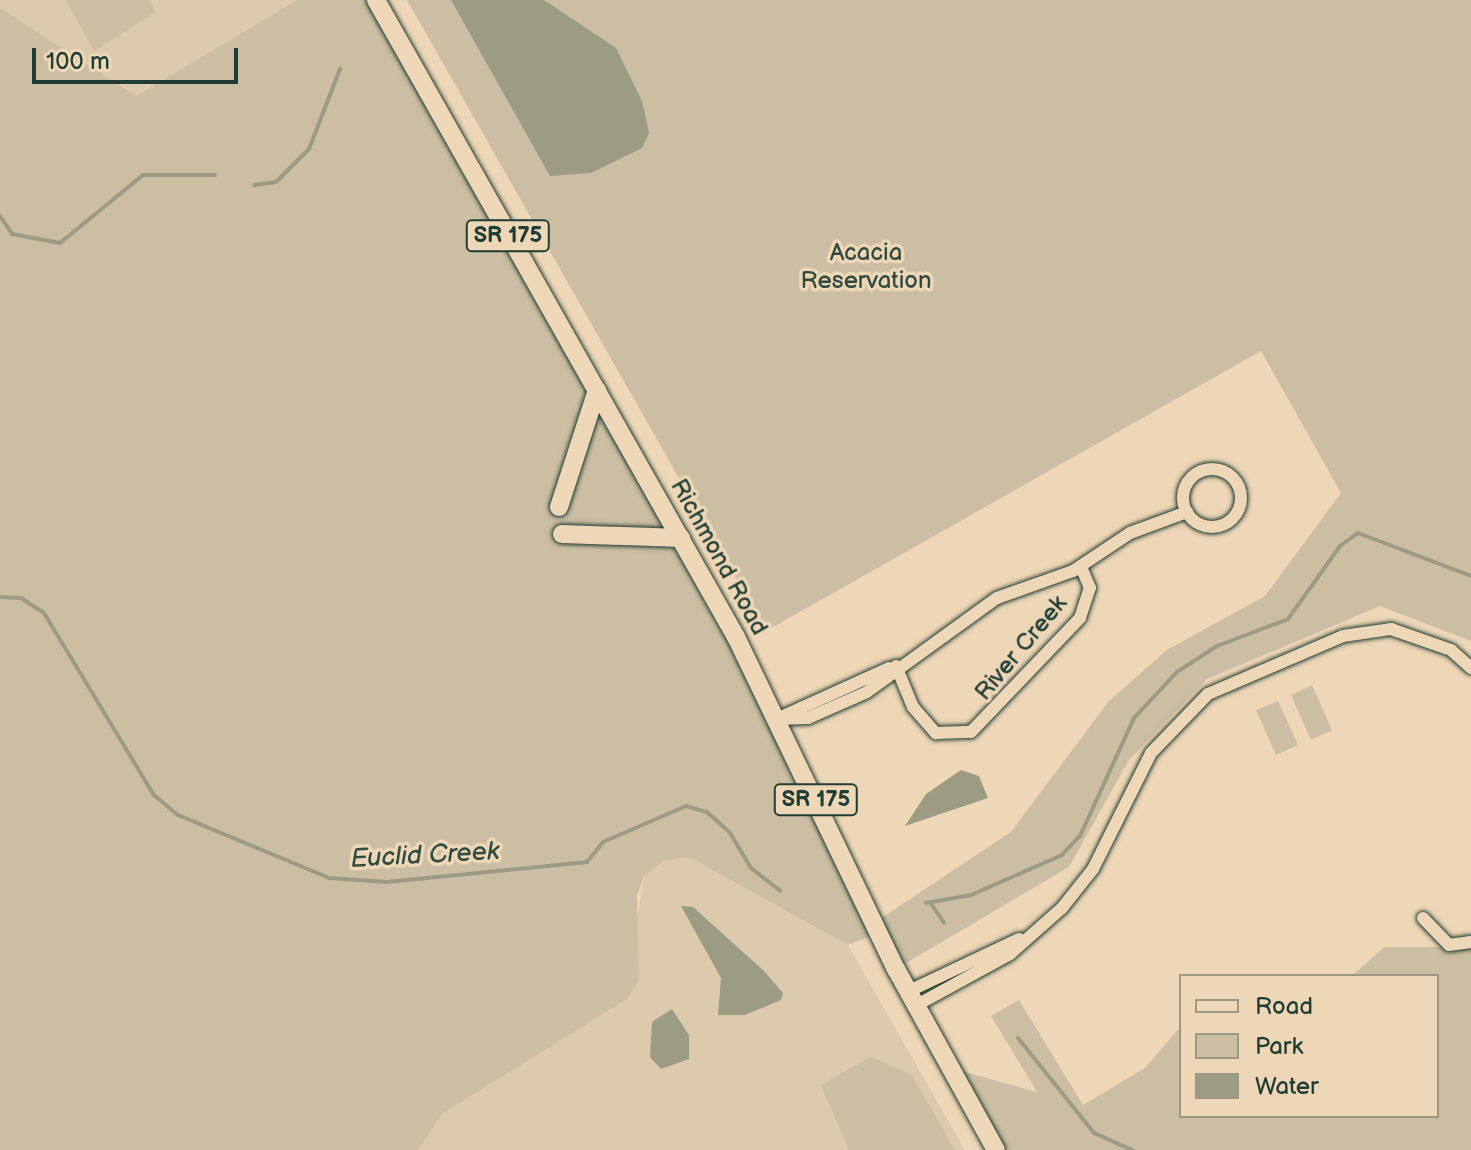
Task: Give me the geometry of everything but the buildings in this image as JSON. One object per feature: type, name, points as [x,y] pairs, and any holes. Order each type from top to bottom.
[{"type":"main road","name":"Richmond Road","points":[[376,0],[681,538],[777,719],[911,999],[996,1150]]},
{"type":"main road","points":[[559,507],[597,390]]},
{"type":"main road","points":[[562,534],[681,538]]},
{"type":"street","points":[[1210,469],[1236,481],[1241,498],[1228,522],[1210,527],[1187,512],[1184,493],[1193,477],[1210,469]]},
{"type":"street","name":"River Creek","points":[[777,719],[808,718],[844,702],[997,598],[1081,567],[1130,533],[1187,512]]},
{"type":"street","name":"River Creek","points":[[896,666],[913,707],[936,733],[971,732],[1080,618],[1090,588],[1081,567]]},
{"type":"street","points":[[911,999],[1010,954],[1019,939],[1062,908],[1093,869],[1151,753],[1208,694],[1343,636],[1391,629],[1451,650],[1471,668]]},
{"type":"street","points":[[1423,918],[1449,945],[1471,942]]},
{"type":"shaded area","points":[[0,0],[297,0],[67,137],[0,103]]},
{"type":"shaded area","points":[[689,857],[848,945],[965,1150],[418,1150],[442,1114],[627,999],[639,981],[635,933],[644,876],[663,861]]},
{"type":"green space","points":[[66,0],[149,0],[156,12],[94,51]]},
{"type":"green space","name":"Acacia Reservation","points":[[297,0],[376,0],[625,437],[874,923],[1011,832],[1109,701],[1167,650],[1265,596],[1341,493],[1261,351],[766,631],[407,0],[1471,0],[1471,641],[1380,606],[1207,679],[1129,760],[1069,867],[896,969],[879,933],[848,945],[689,857],[663,861],[644,876],[637,896],[639,981],[627,999],[442,1114],[418,1150],[0,1150],[0,8],[136,96]]},
{"type":"green space","points":[[1312,685],[1332,730],[1311,740],[1291,695]]},
{"type":"green space","points":[[1278,701],[1298,745],[1276,755],[1256,710]]},
{"type":"green space","points":[[1384,947],[1471,947],[1471,1150],[996,1150],[950,1068],[1037,1092],[991,1016],[1019,1000],[1083,1105],[1145,1068],[1179,1028],[1179,1118],[1439,1118],[1439,974],[1354,974]]},
{"type":"green space","points":[[871,1057],[912,1075],[955,1150],[849,1150],[821,1085]]},
{"type":"water","points":[[451,0],[544,0],[616,48],[642,101],[649,133],[642,148],[591,173],[550,176]]},
{"type":"water","points":[[961,770],[979,776],[988,798],[905,826],[926,794]]},
{"type":"water","points":[[681,906],[693,907],[763,970],[783,993],[781,1000],[745,1015],[718,1015],[721,978]]},
{"type":"water","points":[[672,1009],[689,1035],[689,1059],[661,1069],[650,1057],[652,1022]]},
{"type":"waterway","points":[[254,185],[276,182],[309,149],[340,69]]},
{"type":"waterway","points":[[0,216],[12,234],[60,243],[143,175],[215,175]]},
{"type":"waterway","name":"Euclid Creek","points":[[926,903],[971,895],[1062,855],[1080,836],[1134,718],[1177,672],[1217,646],[1288,619],[1340,546],[1358,533],[1471,576]]},
{"type":"waterway","name":"Euclid Creek","points":[[0,597],[21,598],[44,613],[154,795],[178,815],[329,878],[387,882],[587,862],[603,842],[686,806],[707,812],[730,833],[751,868],[780,891]]},
{"type":"waterway","points":[[930,902],[944,923]]},
{"type":"waterway","points":[[1018,1038],[1094,1133],[1132,1150]]}]
